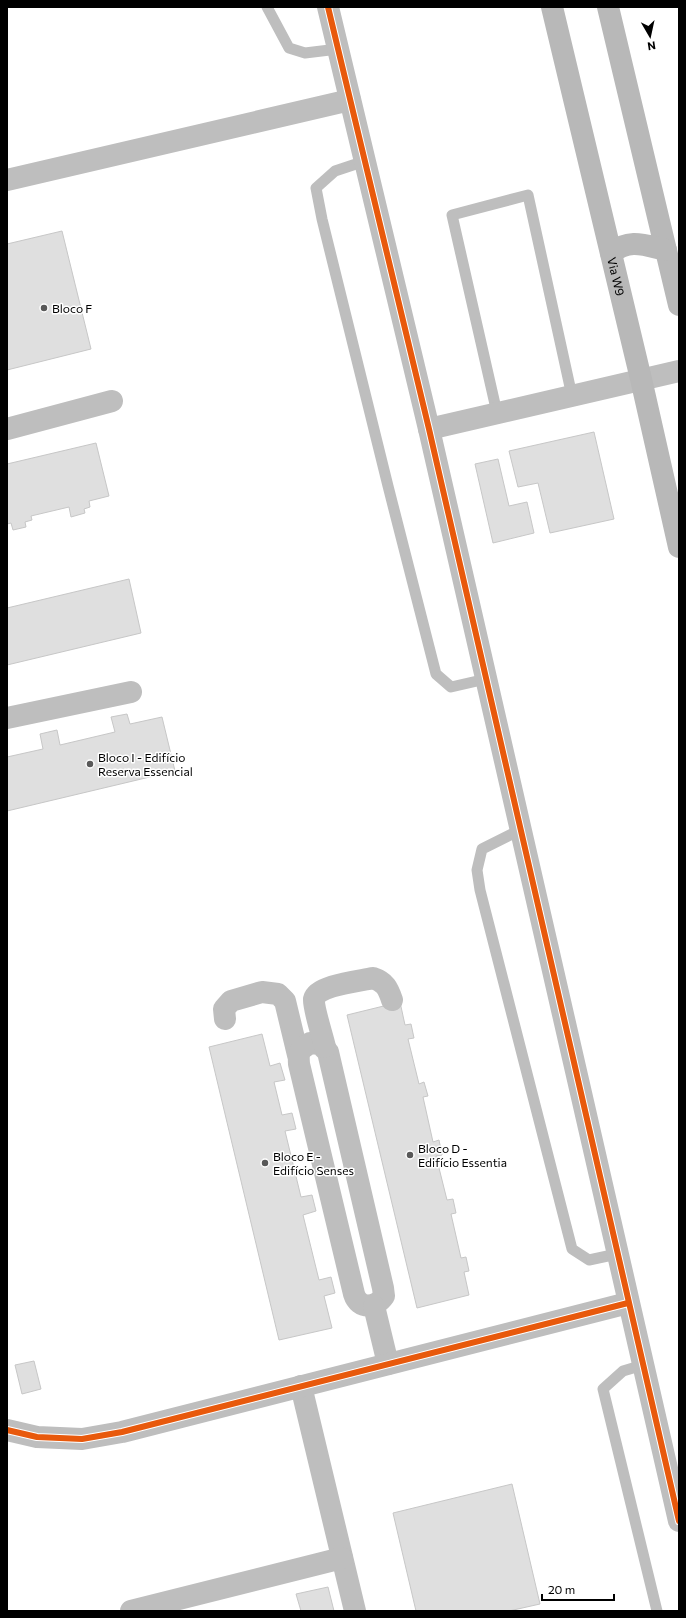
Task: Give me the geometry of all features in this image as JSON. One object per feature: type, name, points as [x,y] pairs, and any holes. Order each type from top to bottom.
[{"type":"street","points":[[328,7],[429,429],[679,1521]]},
{"type":"street","name":"Via W9","points":[[552,7],[641,379],[679,547]]},
{"type":"street","points":[[608,7],[679,305]]},
{"type":"street","points":[[7,180],[350,100]]},
{"type":"street","points":[[611,253],[617,248],[629,243],[666,250]]},
{"type":"street","points":[[429,429],[679,371]]},
{"type":"street","points":[[7,429],[112,401]]},
{"type":"street","points":[[7,718],[131,692]]},
{"type":"street","points":[[226,1019],[224,1009],[231,1000],[262,992],[278,994],[285,1001],[298,1056],[298,1064],[356,1299],[360,1304],[374,1306],[381,1302],[384,1296],[383,1288],[328,1052],[325,1047],[314,999],[317,993],[324,988],[373,978],[381,981],[387,987],[392,1000]]},
{"type":"street","points":[[298,1056],[301,1049],[310,1043],[320,1044],[325,1047]]},
{"type":"street","points":[[7,1430],[37,1436],[82,1439],[122,1432],[628,1302]]},
{"type":"street","points":[[374,1306],[388,1364]]},
{"type":"street","points":[[301,1386],[355,1611]]},
{"type":"street","points":[[131,1611],[342,1558]]},
{"type":"lane","points":[[267,7],[289,48],[305,53],[338,49]]},
{"type":"lane","points":[[365,161],[335,171],[316,188],[322,219],[436,674],[451,687],[486,679]]},
{"type":"lane","points":[[497,413],[452,215],[528,195],[572,396]]},
{"type":"lane","points":[[520,830],[482,849],[477,870],[480,890],[572,1249],[589,1260],[617,1254]]},
{"type":"lane","points":[[643,1365],[623,1371],[603,1389],[657,1611]]},
{"type":"building","name":"Bloco F","points":[[62,231],[91,349],[7,370],[7,244]]},
{"type":"building","points":[[594,432],[614,519],[550,533],[538,483],[518,487],[509,451]]},
{"type":"building","points":[[96,443],[109,496],[89,501],[90,507],[84,509],[85,513],[71,517],[69,507],[31,516],[32,520],[25,522],[26,527],[13,530],[11,523],[7,524],[7,464]]},
{"type":"building","points":[[498,459],[509,506],[527,502],[534,533],[493,543],[475,464]]},
{"type":"building","points":[[129,579],[141,633],[7,665],[7,608]]},
{"type":"building","name":"Bloco I - Edifício Reserva Essencial","points":[[127,714],[130,724],[162,717],[175,771],[7,811],[7,757],[43,749],[40,734],[57,730],[60,745],[115,732],[111,717]]},
{"type":"building","name":"Bloco D - Edifício Essentia","points":[[400,1002],[405,1025],[411,1024],[414,1038],[408,1039],[419,1084],[424,1082],[428,1096],[423,1097],[433,1142],[439,1140],[442,1155],[436,1156],[447,1200],[453,1199],[456,1213],[451,1214],[461,1258],[466,1257],[469,1271],[464,1272],[469,1295],[417,1308],[347,1015]]},
{"type":"building","name":"Bloco E - Edifício Senses","points":[[262,1034],[270,1066],[280,1063],[285,1080],[274,1082],[282,1115],[292,1113],[296,1129],[285,1131],[301,1197],[312,1195],[316,1211],[303,1215],[319,1280],[331,1277],[335,1293],[324,1296],[332,1328],[279,1340],[209,1047]]},
{"type":"building","points":[[34,1361],[41,1389],[22,1394],[15,1365]]},
{"type":"building","points":[[512,1484],[540,1604],[509,1611],[416,1611],[393,1513]]},
{"type":"building","points":[[328,1587],[334,1611],[301,1611],[296,1594]]},
{"type":"cycle path","points":[[328,7],[429,429],[679,1521]]},
{"type":"cycle path","points":[[7,1430],[37,1437],[82,1439],[122,1432],[628,1303]]},
{"type":"place","name":"Bloco F","points":[[44,308]]},
{"type":"place","name":"Bloco I - Edifício Reserva Essencial","points":[[90,764]]},
{"type":"place","name":"Bloco D - Edifício Essentia","points":[[410,1155]]},
{"type":"place","name":"Bloco E - Edifício Senses","points":[[265,1163]]}]
